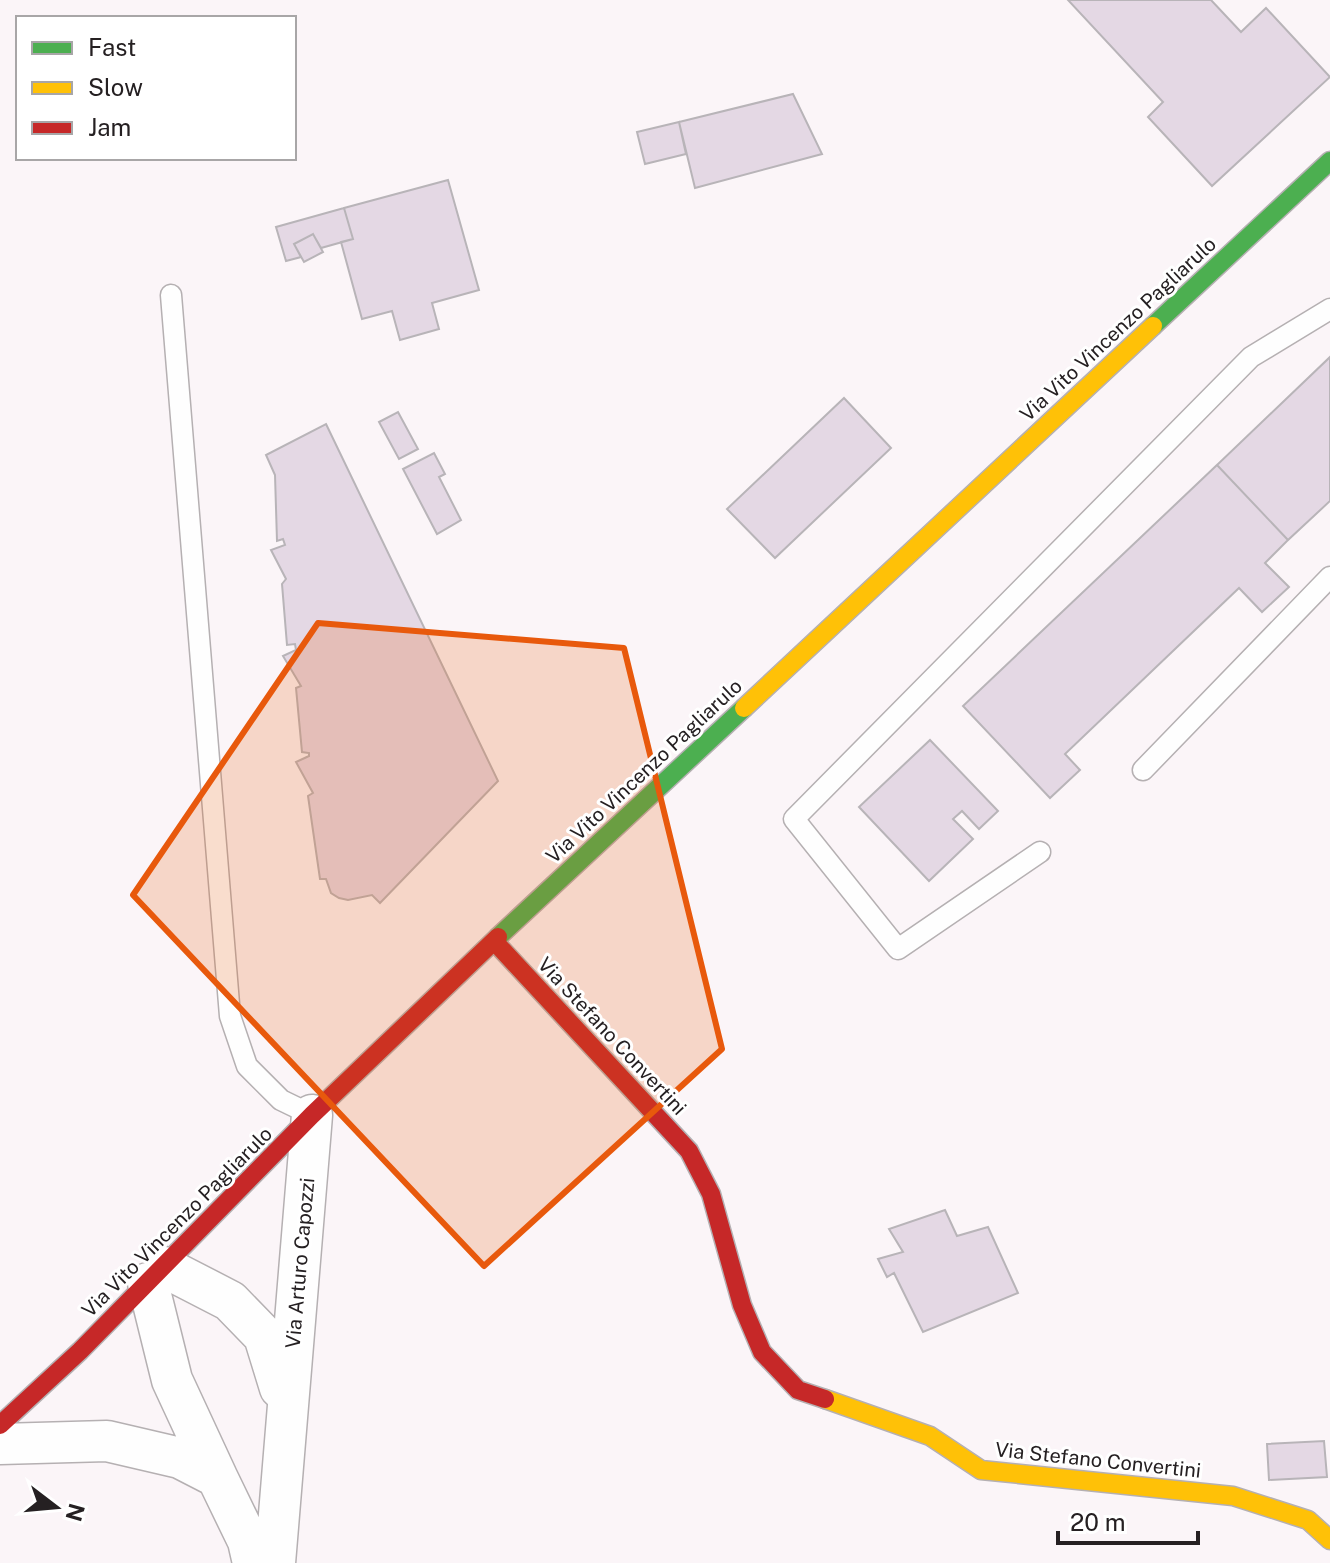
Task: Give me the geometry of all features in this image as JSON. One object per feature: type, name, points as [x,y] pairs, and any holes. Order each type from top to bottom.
[{"type":"street","name":"Via Vito Vincenzo Pagliarulo","points":[[0,1425],[80,1351],[312,1115],[494,941],[1330,161]]},
{"type":"street","name":"Via Stefano Convertini","points":[[494,941],[689,1151],[711,1194],[742,1305],[762,1352],[798,1390],[930,1436],[981,1470],[1233,1496],[1308,1520],[1330,1540]]},
{"type":"street","name":"Via Arturo Capozzi","points":[[275,1563],[312,1115]]},
{"type":"street","name":"Via Arturo Capozzi","points":[[156,1275],[230,1301],[264,1336],[287,1411]]},
{"type":"street","points":[[156,1275],[172,1380],[248,1541],[253,1563]]},
{"type":"street","points":[[0,1444],[107,1441],[180,1458],[217,1477]]},
{"type":"lane","points":[[171,295],[230,1016],[247,1066],[281,1100],[312,1115]]},
{"type":"lane","points":[[1040,852],[898,949],[794,819],[1251,357],[1330,309]]},
{"type":"lane","points":[[1143,770],[1330,577]]},
{"type":"highlighted area","points":[[318,623],[624,648],[722,1049],[484,1266],[133,895]]},
{"type":"building","points":[[1068,0],[1211,0],[1241,32],[1266,8],[1330,77],[1212,186],[1148,117],[1163,102]]},
{"type":"building","points":[[793,94],[822,154],[695,188],[679,122]]},
{"type":"building","points":[[679,122],[686,154],[645,164],[637,132]]},
{"type":"building","points":[[448,180],[479,290],[432,303],[439,329],[400,340],[392,311],[362,319],[341,242],[353,239],[344,208]]},
{"type":"building","points":[[344,208],[353,239],[321,248],[313,234],[294,244],[301,257],[286,261],[276,227]]},
{"type":"building","points":[[313,234],[323,252],[304,262],[294,244]]},
{"type":"building","points":[[1330,357],[1330,501],[1288,540],[1217,465]]},
{"type":"building","points":[[844,398],[891,448],[775,558],[727,509]]},
{"type":"building","points":[[398,412],[418,449],[399,459],[379,422]]},
{"type":"building","points":[[326,424],[498,781],[380,903],[372,895],[348,900],[339,898],[331,893],[326,879],[320,879],[308,796],[313,793],[296,762],[309,756],[309,753],[302,752],[296,688],[301,686],[283,656],[296,650],[295,644],[287,645],[282,584],[286,579],[271,550],[285,545],[283,539],[277,541],[275,475],[266,455]]},
{"type":"building","points":[[434,453],[445,474],[439,477],[461,520],[437,534],[403,469]]},
{"type":"building","points":[[1217,465],[1288,540],[1265,563],[1289,587],[1262,612],[1239,588],[1065,754],[1080,770],[1050,798],[963,706]]},
{"type":"building","points":[[930,740],[998,811],[979,829],[962,811],[953,819],[973,839],[929,881],[859,807]]},
{"type":"building","points":[[945,1210],[957,1236],[988,1227],[1018,1293],[923,1332],[894,1273],[887,1277],[878,1259],[903,1252],[889,1229]]},
{"type":"building","points":[[1324,1441],[1327,1477],[1269,1480],[1267,1444]]},
{"type":"traffic: fast","points":[[1153,326],[1330,161]]},
{"type":"traffic: fast","points":[[498,937],[744,708]]},
{"type":"traffic: slow","points":[[744,708],[1153,326]]},
{"type":"traffic: slow","points":[[825,1399],[930,1436],[981,1470],[1233,1496],[1308,1520],[1330,1540]]},
{"type":"traffic: jam","points":[[0,1425],[80,1351],[312,1115],[498,937]]},
{"type":"traffic: jam","points":[[494,941],[689,1151],[711,1194],[742,1305],[762,1352],[798,1390],[825,1399]]}]
